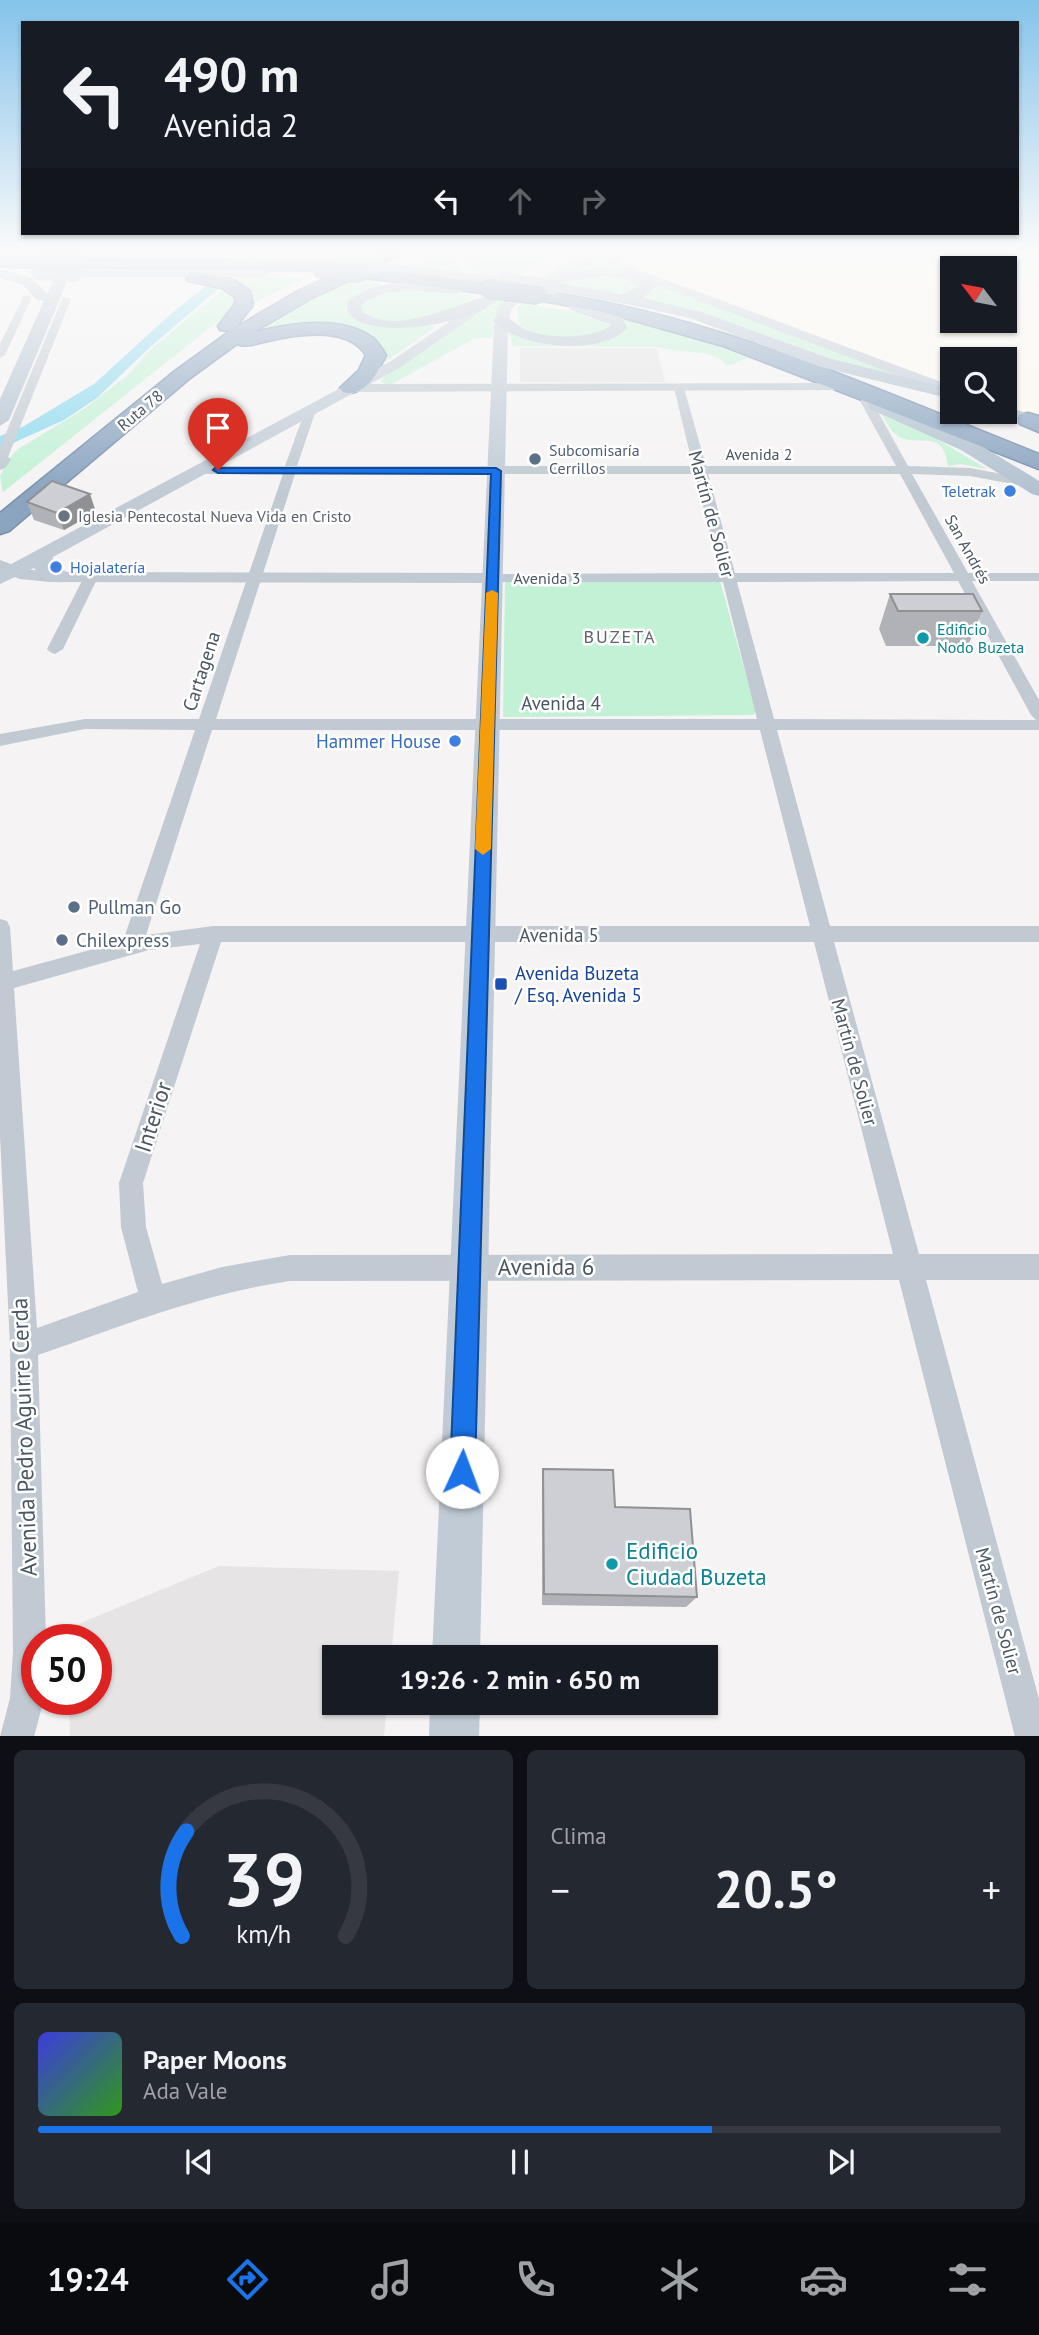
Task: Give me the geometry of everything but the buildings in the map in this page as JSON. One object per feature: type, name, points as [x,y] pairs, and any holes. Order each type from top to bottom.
[{"type":"highway","name":"Ruta 78","points":[[3,512],[182,358],[220,331]]},
{"type":"highway","name":"Ruta 78","points":[[3,512],[243,331]]},
{"type":"highway","points":[[182,375],[253,338],[286,331]]},
{"type":"highway","points":[[329,331],[356,336],[368,343],[374,351],[372,366],[350,388]]},
{"type":"highway","points":[[700,331],[1035,475]]},
{"type":"highway","points":[[723,331],[1039,453]]},
{"type":"highway","points":[[826,363],[1039,445]]},
{"type":"highway","points":[[930,427],[1035,475]]},
{"type":"main road","points":[[7,424],[4,384],[8,348],[17,331]]},
{"type":"main road","points":[[4,384],[38,331]]},
{"type":"main road","points":[[3,568],[43,555],[408,356],[441,331]]},
{"type":"main road","points":[[456,1645],[496,471],[498,388],[494,331]]},
{"type":"main road","points":[[515,331],[541,339],[594,338],[610,335],[615,331]]},
{"type":"main road","points":[[682,331],[930,427]]},
{"type":"main road","points":[[740,331],[826,363],[940,389]]},
{"type":"main road","points":[[790,331],[940,387]]},
{"type":"main road","points":[[4,384],[38,365]]},
{"type":"main road","points":[[1017,416],[1035,423]]},
{"type":"main road","points":[[43,555],[43,567],[62,577]]},
{"type":"main road","points":[[454,1736],[455,1715]]},
{"type":"street","points":[[1,458],[7,424],[38,365],[49,331]]},
{"type":"street","points":[[350,388],[832,387]]},
{"type":"street","name":"Martín de Solier","points":[[679,388],[1032,1736]]},
{"type":"street","name":"San Andrés","points":[[866,401],[1039,715]]},
{"type":"street","name":"Cartagena","points":[[132,946],[310,410]]},
{"type":"street","name":"Avenida 2","points":[[200,470],[904,470],[1035,475]]},
{"type":"street","name":"Avenida 3","points":[[3,568],[38,577],[1039,577]]},
{"type":"street","points":[[55,649],[91,577]]},
{"type":"street","name":"Avenida 4","points":[[0,740],[85,724],[1039,725]]},
{"type":"street","name":"Avenida Pedro Aguirre Cerda","points":[[0,927],[24,1346],[30,1652],[27,1699],[18,1736]]},
{"type":"street","name":"Avenida 5","points":[[2,983],[166,938],[213,934],[1039,934]]},
{"type":"street","name":"Interior","points":[[154,1302],[144,1270],[129,1196],[131,1183],[213,934]]},
{"type":"street","name":"Avenida 6","points":[[24,1346],[253,1272],[290,1268],[1039,1267]]},
{"type":"shaded area","points":[[804,331],[1039,331],[1039,418],[1017,410],[1017,347],[940,347],[940,382]]},
{"type":"shaded area","points":[[520,348],[657,348],[665,382],[520,382]]},
{"type":"shaded area","points":[[219,1566],[399,1571],[392,1645],[322,1645],[322,1715],[386,1715],[384,1736],[70,1736],[69,1715],[112,1715],[112,1624],[78,1624]]},
{"type":"green space","points":[[173,331],[206,331],[3,492],[0,477],[7,461],[18,449],[84,409],[129,374],[150,350]]},
{"type":"green space","points":[[252,331],[429,331],[378,367],[380,345],[361,332],[247,336]]},
{"type":"green space","points":[[450,331],[493,331],[492,338],[475,338],[390,385],[381,382],[384,376]]},
{"type":"green space","points":[[530,331],[602,331],[592,336],[551,337]]},
{"type":"green space","points":[[671,331],[748,358],[728,366],[713,356],[659,347],[513,346],[509,332],[534,339],[582,342],[622,332]]},
{"type":"green space","points":[[755,331],[784,331],[924,383],[842,362]]},
{"type":"green space","points":[[880,412],[925,432],[987,469],[961,464],[948,466],[940,446],[933,442],[901,438],[893,432]]},
{"type":"green space","points":[[720,581],[756,712],[753,715],[503,717],[505,582]]},
{"type":"water","points":[[152,331],[169,331],[97,398],[64,420],[0,449],[0,436],[24,426],[94,384]]},
{"type":"slow traffic","points":[[483,849],[492,593]]},
{"type":"place","name":"Subcomisaría Cerrillos","points":[[535,459]]},
{"type":"place","name":"Teletrak","points":[[1010,491]]},
{"type":"place","name":"Iglesia Pentecostal Nueva Vida en Cristo","points":[[64,516]]},
{"type":"place","name":"Hojalatería","points":[[56,567]]},
{"type":"place","name":"Edificio Nodo Buzeta","points":[[923,638]]},
{"type":"place","name":"Hammer House","points":[[455,741]]},
{"type":"place","name":"Pullman Go","points":[[74,907]]},
{"type":"place","name":"Chilexpress","points":[[62,940]]},
{"type":"place","name":"Avenida Buzeta / Esq. Avenida 5","points":[[501,984]]},
{"type":"place","name":"Edificio Ciudad Buzeta","points":[[612,1564]]},
{"type":"district","name":"BUZETA","points":[[620,637]]},
{"type":"route","points":[[218,470],[496,471],[462,1472]]}]
